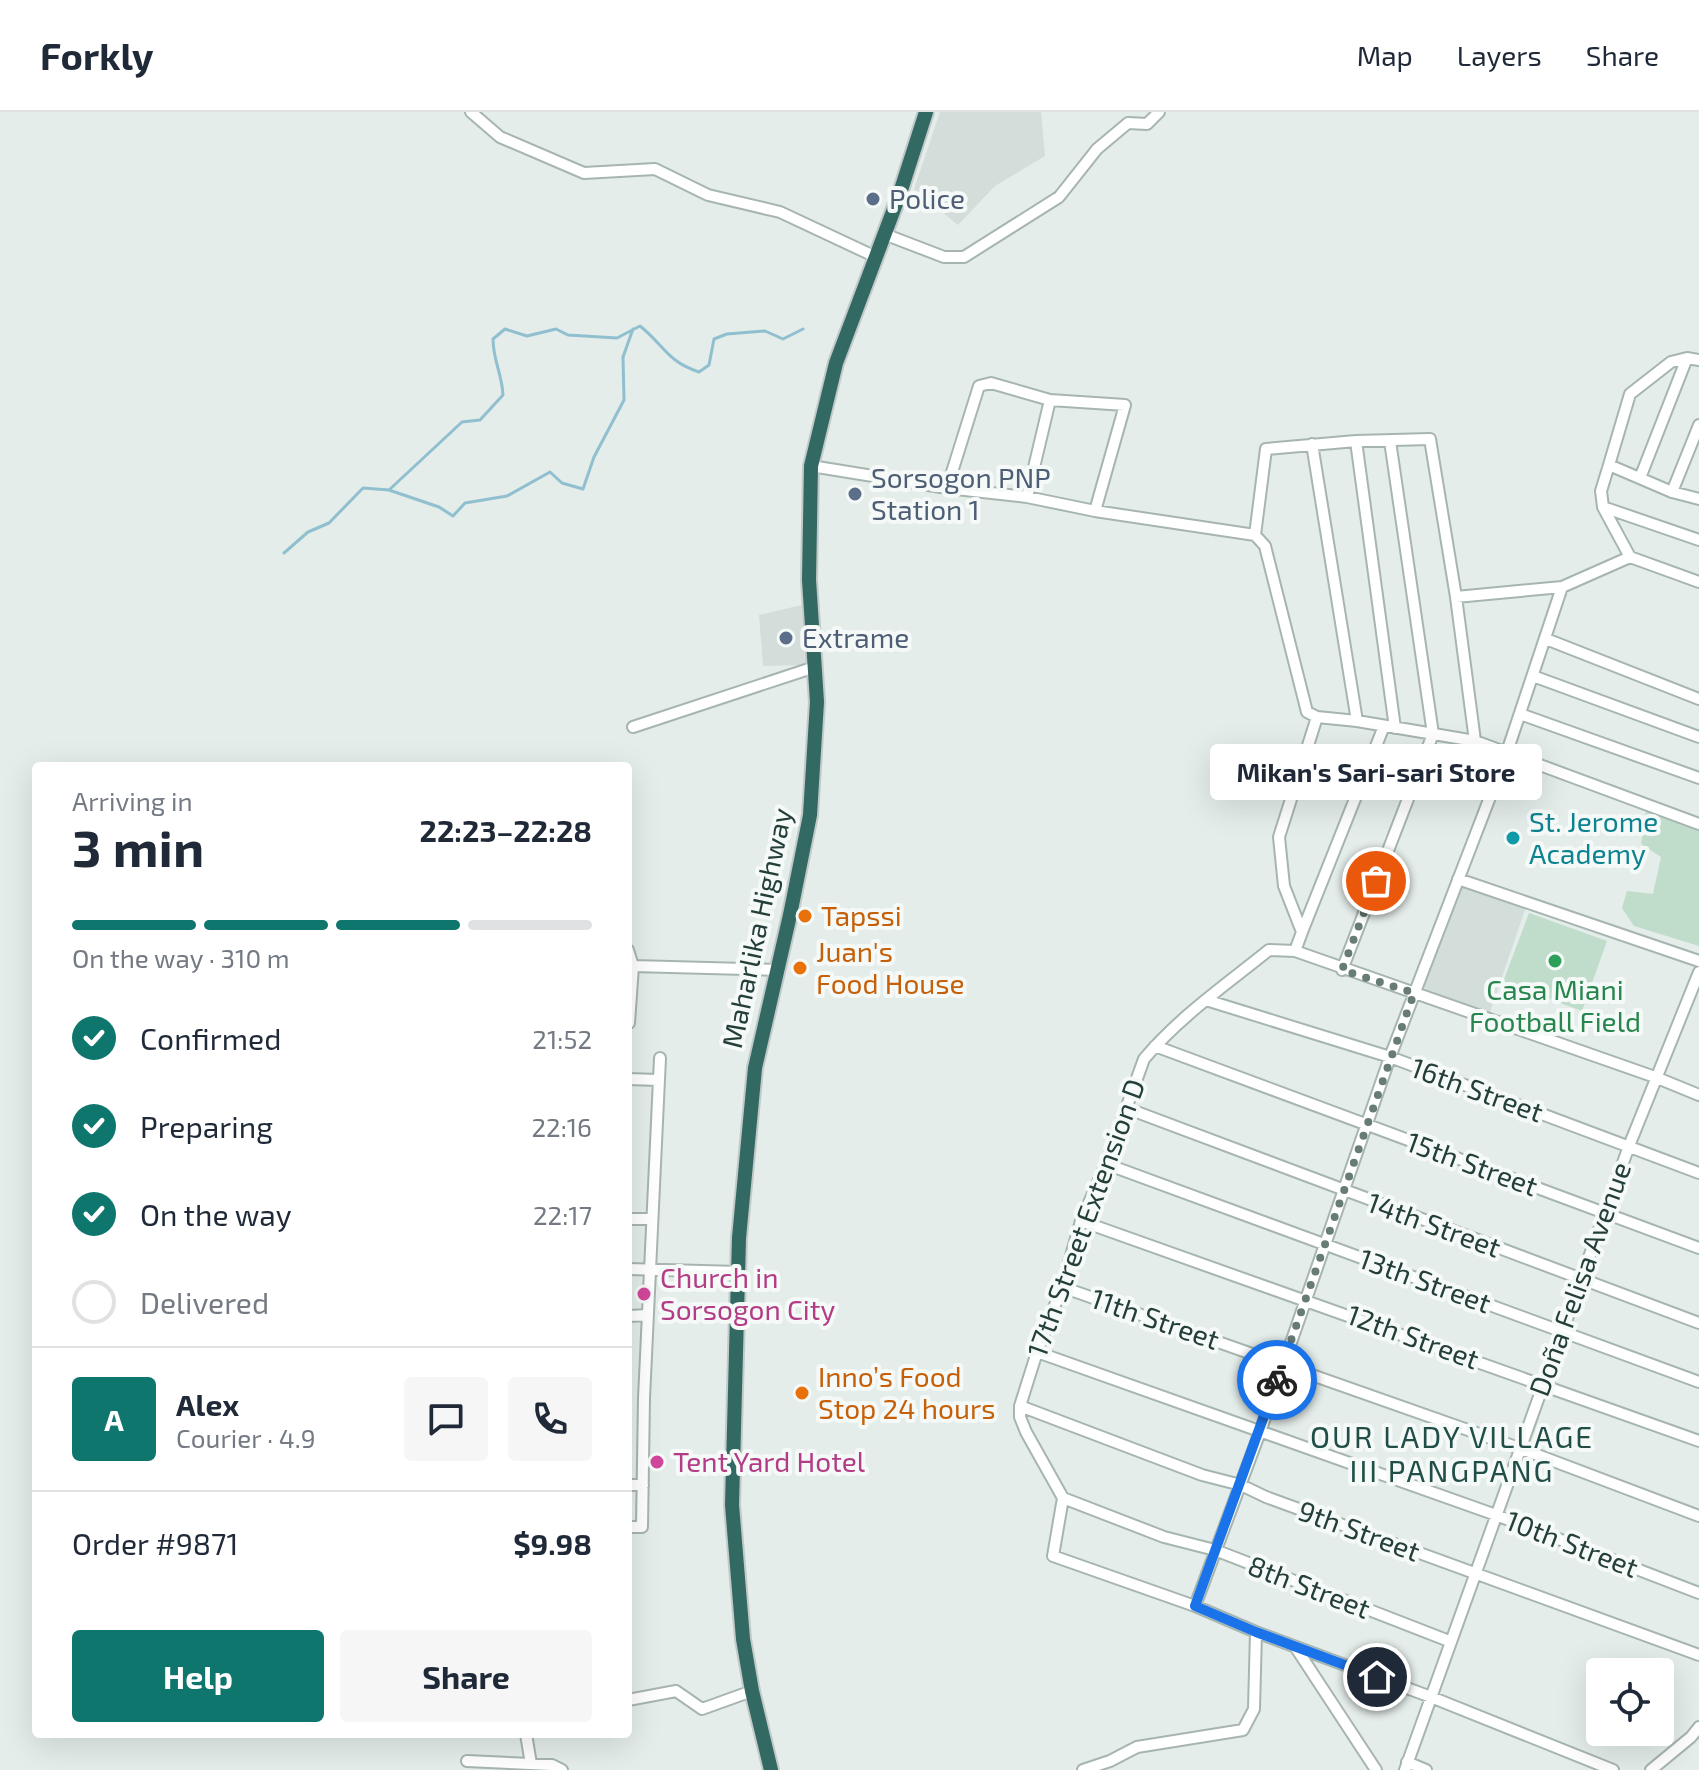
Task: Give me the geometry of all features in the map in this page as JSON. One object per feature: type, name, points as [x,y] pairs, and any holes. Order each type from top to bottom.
[{"type":"highway","name":"Maharlika Highway","points":[[771,1770],[743,1639],[732,1505],[739,1272],[755,1068],[810,815],[817,702],[809,580],[811,466],[836,363],[926,112]]},
{"type":"street","points":[[471,112],[500,137],[584,173],[655,169],[708,195],[780,212],[876,257]]},
{"type":"street","points":[[884,234],[944,257],[964,257],[1059,197],[1097,149],[1128,123],[1147,124],[1159,112]]},
{"type":"street","points":[[1693,359],[1671,362],[1630,394],[1601,491],[1603,507],[1630,557],[1699,582]]},
{"type":"street","points":[[1640,478],[1693,359]]},
{"type":"street","points":[[947,488],[979,386],[991,383],[1050,400],[1125,405],[1095,511]]},
{"type":"street","points":[[1027,497],[1050,400]]},
{"type":"street","points":[[1672,492],[1699,425]]},
{"type":"street","points":[[1255,535],[1266,449],[1356,441],[1430,439],[1456,597],[1475,741]]},
{"type":"street","points":[[1356,441],[1389,727],[1295,951],[1699,1095]]},
{"type":"street","points":[[1342,970],[1433,734],[1390,441]]},
{"type":"street","points":[[1312,444],[1357,721]]},
{"type":"street","points":[[1609,465],[1672,492],[1699,499]]},
{"type":"street","points":[[811,466],[947,488],[1027,497],[1095,511],[1255,535],[1265,546],[1307,712],[1317,717],[1475,741],[1699,824]]},
{"type":"street","points":[[1603,507],[1699,540]]},
{"type":"street","points":[[1456,597],[1562,587],[1630,557]]},
{"type":"street","points":[[1195,1606],[1260,1432],[1390,1057],[1507,753],[1562,587]]},
{"type":"street","points":[[1546,639],[1699,699]]},
{"type":"street","points":[[633,727],[815,667]]},
{"type":"street","points":[[1533,676],[1699,737]]},
{"type":"street","points":[[1520,714],[1699,778]]},
{"type":"street","points":[[1302,932],[1284,886],[1279,837],[1317,717]]},
{"type":"street","points":[[1458,879],[1699,961]]},
{"type":"street","name":"17th Street Extension D","points":[[1020,1406],[1062,1287],[1081,1221],[1106,1164],[1144,1059],[1206,1000],[1269,950],[1295,951]]},
{"type":"street","points":[[632,963],[632,980]]},
{"type":"street","points":[[633,966],[778,970]]},
{"type":"street","name":"Doña Felisa Avenue","points":[[1406,1766],[1629,1146],[1699,972]]},
{"type":"street","name":"16th Street","points":[[1206,1000],[1390,1057],[1699,1173]]},
{"type":"street","name":"15th Street","points":[[1155,1046],[1699,1248]]},
{"type":"street","points":[[632,1527],[642,1527],[660,1058]]},
{"type":"street","points":[[632,1079],[658,1080]]},
{"type":"street","name":"14th Street","points":[[1126,1108],[1699,1323]]},
{"type":"street","name":"13th Street","points":[[1106,1164],[1699,1382]]},
{"type":"street","points":[[632,1219],[652,1219]]},
{"type":"street","name":"12th Street","points":[[1081,1221],[1699,1441]]},
{"type":"street","points":[[632,1269],[739,1272]]},
{"type":"street","name":"11th Street","points":[[1062,1287],[1283,1363],[1699,1516]]},
{"type":"street","points":[[632,1316],[648,1315]]},
{"type":"street","name":"10th Street","points":[[1037,1352],[1496,1515],[1699,1593]]},
{"type":"street","points":[[1020,1406],[1020,1417],[1026,1432],[1063,1498],[1053,1556],[1195,1606],[1613,1770]]},
{"type":"street","name":"9th Street","points":[[1020,1406],[1699,1655]]},
{"type":"street","points":[[632,1485],[643,1485]]},
{"type":"street","name":"8th Street","points":[[1063,1498],[1164,1537],[1215,1550],[1449,1641]]},
{"type":"street","points":[[1083,1770],[1137,1747],[1243,1730],[1254,1709],[1256,1632]]},
{"type":"street","points":[[1295,1646],[1376,1770]]},
{"type":"street","points":[[632,1699],[676,1691],[702,1709],[752,1691]]},
{"type":"street","points":[[1651,1770],[1699,1727]]},
{"type":"street","points":[[527,1738],[531,1764]]},
{"type":"street","points":[[467,1761],[552,1765],[562,1770]]},
{"type":"street","points":[[1406,1766],[1426,1770]]},
{"type":"shaded area","points":[[940,112],[1041,112],[1045,156],[995,186],[958,225],[914,189]]},
{"type":"shaded area","points":[[802,605],[805,665],[763,666],[759,615]]},
{"type":"shaded area","points":[[1462,886],[1526,907],[1489,1015],[1428,994],[1423,986]]},
{"type":"green space","points":[[1646,811],[1699,831],[1699,946],[1634,926],[1622,908],[1627,891],[1653,894],[1661,857],[1641,844]]},
{"type":"green space","name":"Casa Miani Football Field","points":[[1529,913],[1607,941],[1582,1011],[1503,982]]},
{"type":"waterway","points":[[284,553],[308,532],[329,523],[363,488],[389,490],[462,422],[480,420],[503,395],[493,339],[505,329],[527,336],[556,329],[568,335],[617,338],[640,326],[672,358],[699,372],[709,365],[714,339],[727,334],[765,331],[783,339],[803,329]]},
{"type":"waterway","points":[[389,490],[439,507],[453,516],[465,503],[507,496],[550,472],[562,483],[583,489],[594,457],[624,400],[623,357],[633,329]]},
{"type":"way so far","points":[[1277,1380],[1414,993],[1342,970],[1376,881]]},
{"type":"place","name":"Police","points":[[873,199]]},
{"type":"place","name":"Sorsogon PNP Station 1","points":[[855,494]]},
{"type":"place","name":"Extrame","points":[[786,638]]},
{"type":"place","name":"St. Jerome Academy","points":[[1513,838]]},
{"type":"place","name":"Mikan's Sari-sari Store","points":[[1376,881]]},
{"type":"place","name":"Tapssi","points":[[805,916]]},
{"type":"place","name":"Casa Miani Football Field","points":[[1555,961]]},
{"type":"place","name":"Juan's Food House","points":[[800,968]]},
{"type":"place","name":"Church in Sorsogon City","points":[[644,1294]]},
{"type":"place","name":"Inno’s Food Stop 24 hours","points":[[802,1393]]},
{"type":"place","name":"Tent Yard Hotel","points":[[657,1462]]},
{"type":"district","name":"OUR LADY VILLAGE III PANGPANG","points":[[1452,1455]]},
{"type":"route","points":[[1277,1380],[1195,1606],[1377,1677]]}]
